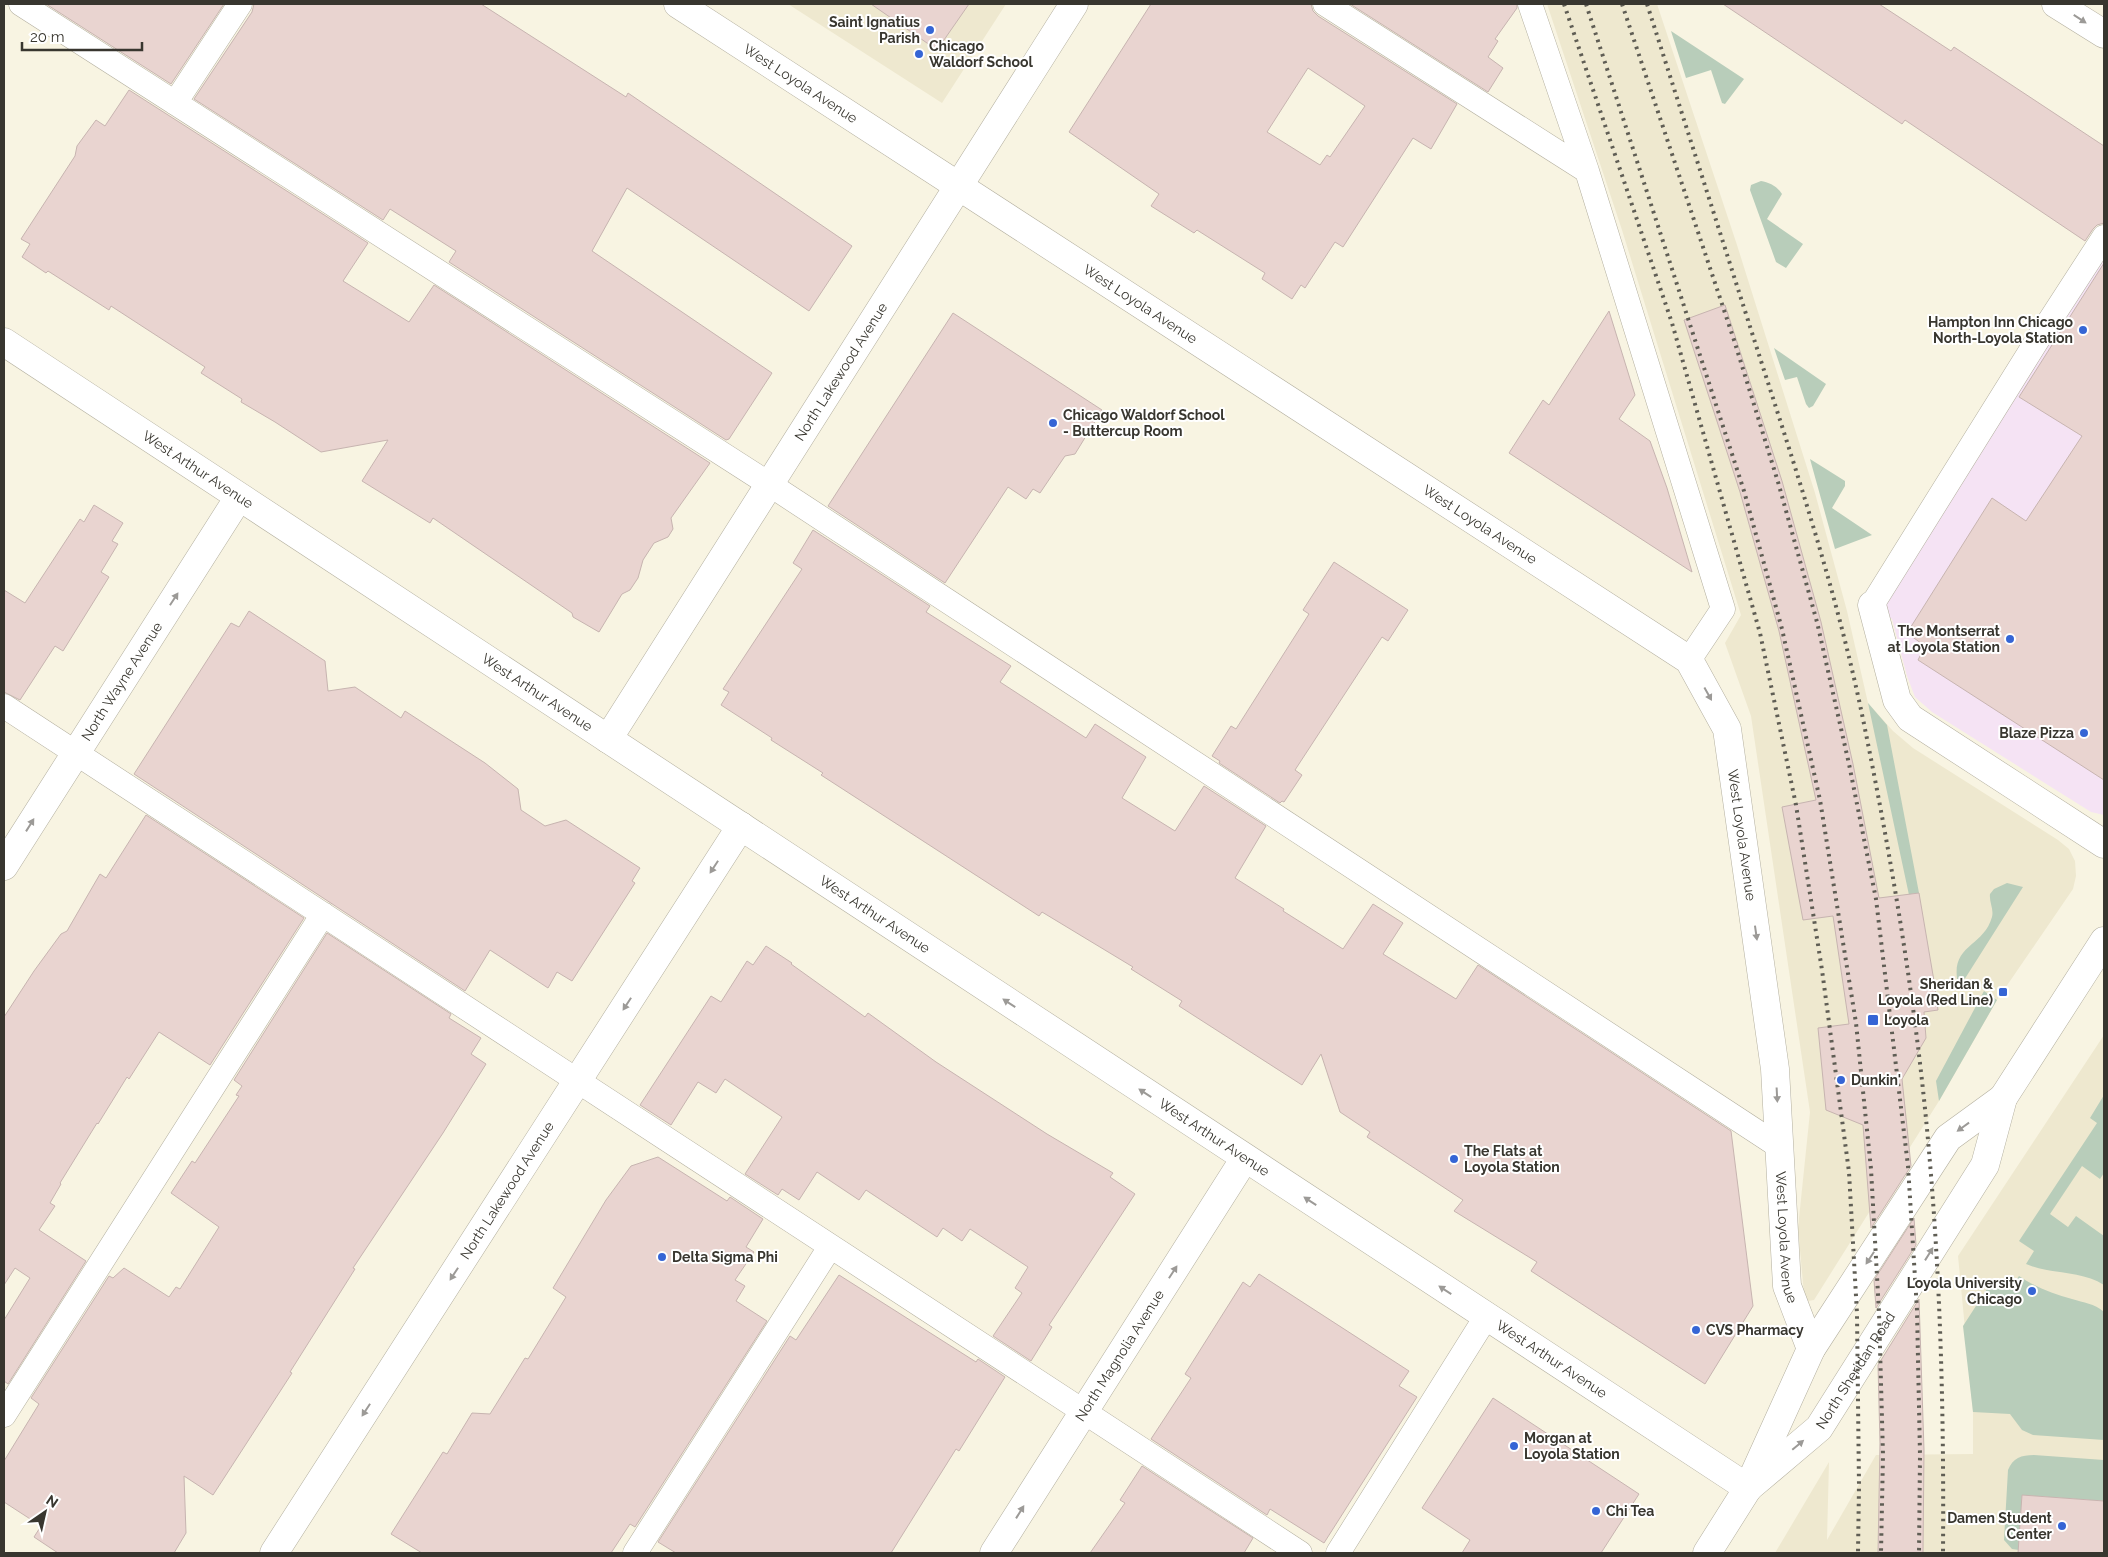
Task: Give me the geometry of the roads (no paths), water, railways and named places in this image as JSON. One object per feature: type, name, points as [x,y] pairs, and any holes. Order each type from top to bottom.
[{"type":"street","name":"West Loyola Avenue","points":[[678,4],[1689,660],[1727,729],[1775,1068],[1786,1286],[1811,1349]]},
{"type":"street","name":"North Lakewood Avenue","points":[[608,739],[1074,4]]},
{"type":"street","points":[[2056,4],[2104,34]]},
{"type":"street","name":"West Arthur Avenue","points":[[4,342],[1748,1488]]},
{"type":"street","name":"North Wayne Avenue","points":[[4,866],[239,497]]},
{"type":"street","points":[[1872,604],[1897,700],[1910,718],[2104,844]]},
{"type":"street","name":"North Lakewood Avenue","points":[[274,1553],[741,826]]},
{"type":"street","name":"North Sheridan Road","points":[[1748,1488],[1819,1428],[1986,1165],[2003,1098],[2104,941]]},
{"type":"street","name":"North Sheridan Road","points":[[1707,1553],[1748,1488],[1811,1349],[1948,1138],[2003,1098]]},
{"type":"street","name":"North Magnolia Avenue","points":[[994,1553],[1245,1158]]},
{"type":"lane","points":[[21,4],[769,484],[1780,1147]]},
{"type":"lane","points":[[175,103],[240,4]]},
{"type":"lane","points":[[1325,4],[1586,171]]},
{"type":"lane","points":[[1530,4],[1586,171],[1723,609],[1689,660]]},
{"type":"lane","points":[[1872,604],[2043,331],[2104,238]]},
{"type":"lane","points":[[4,706],[1300,1553]]},
{"type":"lane","points":[[4,1415],[323,914]]},
{"type":"lane","points":[[635,1553],[830,1246]]},
{"type":"lane","points":[[1338,1553],[1486,1317]]},
{"type":"railway","points":[[1564,4],[1672,323],[1760,633],[1796,805],[1822,970],[1849,1172],[1857,1314],[1858,1553]]},
{"type":"railway","points":[[1586,4],[1744,491],[1782,629],[1820,800],[1856,1023],[1871,1169],[1879,1312],[1883,1455],[1881,1553]]},
{"type":"railway","points":[[1622,4],[1734,340],[1778,482],[1817,622],[1849,764],[1876,899],[1908,1166],[1917,1310],[1920,1455],[1919,1553]]},
{"type":"railway","points":[[1647,4],[1818,544],[1844,636],[1876,783],[1912,999],[1930,1163],[1937,1260],[1941,1358],[1943,1553]]},
{"type":"place","name":"Saint Ignatius Parish","points":[[930,30]]},
{"type":"place","name":"Chicago Waldorf School","points":[[919,54]]},
{"type":"place","name":"Hampton Inn Chicago North-Loyola Station","points":[[2083,330]]},
{"type":"place","name":"Chicago Waldorf School - Buttercup Room","points":[[1053,423]]},
{"type":"place","name":"The Montserrat at Loyola Station","points":[[2010,639]]},
{"type":"place","name":"Blaze Pizza","points":[[2084,733]]},
{"type":"place","name":"Sheridan & Loyola (Red Line)","points":[[2003,992]]},
{"type":"place","name":"Loyola","points":[[1873,1020]]},
{"type":"place","name":"Dunkin'","points":[[1841,1080]]},
{"type":"place","name":"The Flats at Loyola Station","points":[[1454,1159]]},
{"type":"place","name":"Delta Sigma Phi","points":[[662,1257]]},
{"type":"place","name":"Loyola University Chicago","points":[[2032,1291]]},
{"type":"place","name":"CVS Pharmacy","points":[[1696,1330]]},
{"type":"place","name":"Morgan at Loyola Station","points":[[1514,1446]]},
{"type":"place","name":"Chi Tea","points":[[1596,1511]]},
{"type":"place","name":"Damen Student Center","points":[[2062,1526]]}]
